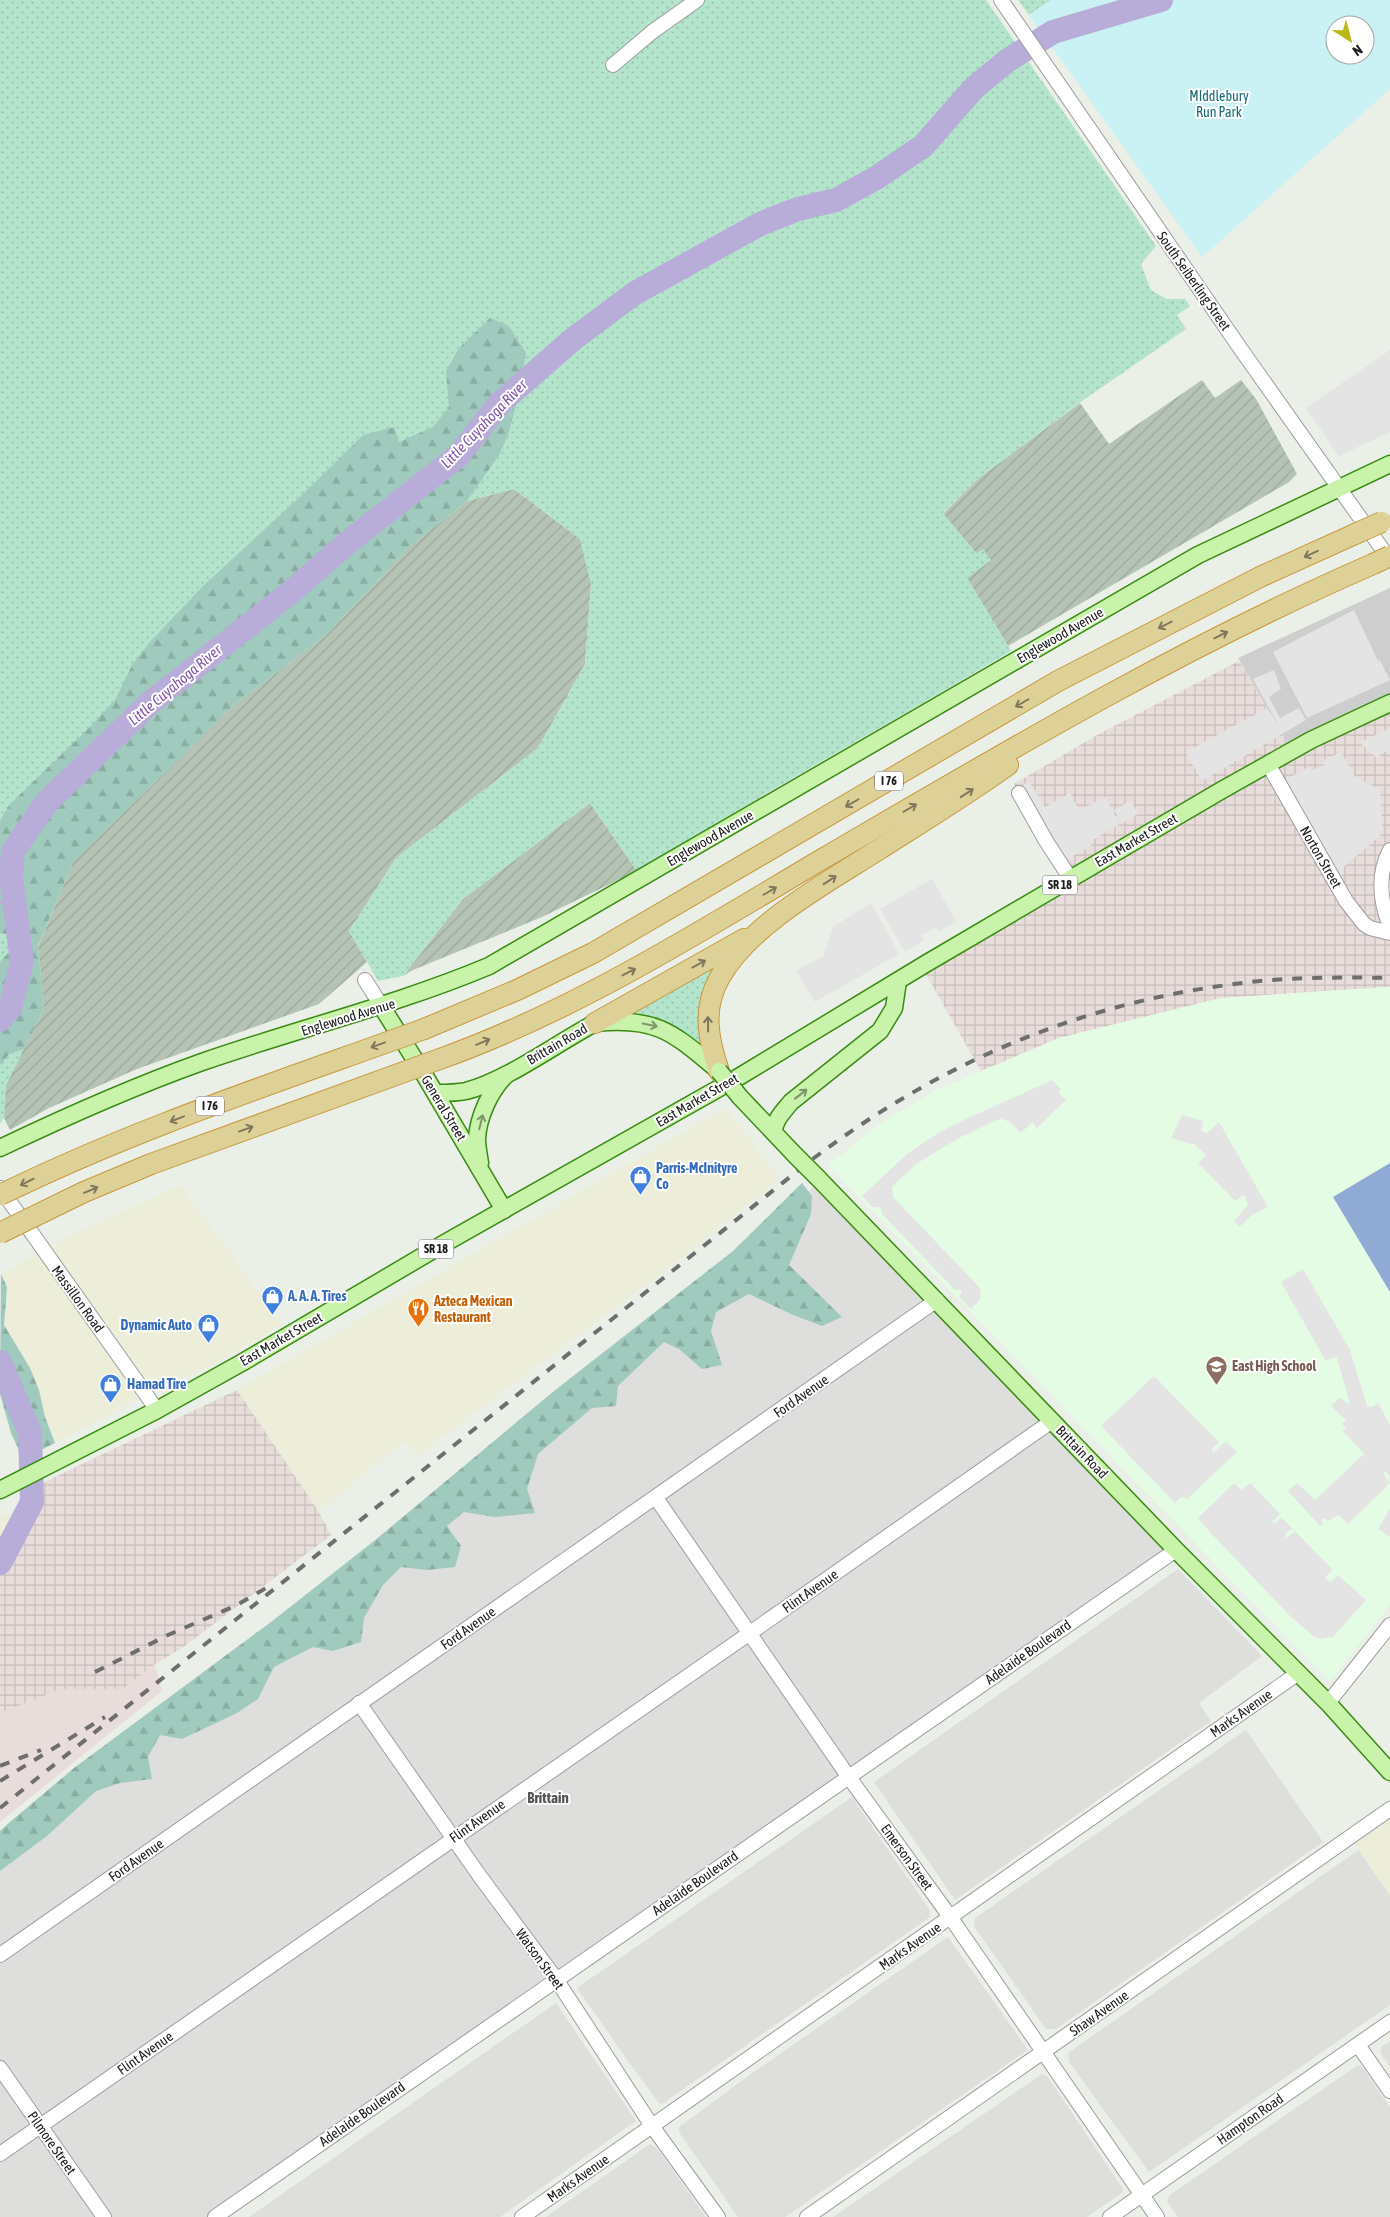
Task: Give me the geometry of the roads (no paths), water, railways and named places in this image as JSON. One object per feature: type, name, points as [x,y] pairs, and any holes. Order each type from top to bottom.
[{"type":"highway","name":"I 76","points":[[0,1196],[75,1159],[134,1134],[424,1029],[517,990],[602,948],[1058,681],[1252,581],[1386,520]]},
{"type":"highway","name":"I 76","points":[[0,1233],[84,1192],[151,1164],[437,1060],[521,1026],[645,964],[1021,744],[1131,682],[1258,617],[1384,560]]},
{"type":"highway","points":[[719,1071],[708,1030],[711,999],[725,970],[744,947],[763,929],[795,903],[1001,770],[1131,682]]},
{"type":"highway","points":[[595,1023],[763,929]]},
{"type":"main road","name":"Englewood Avenue","points":[[0,1148],[90,1105],[203,1062],[382,1007],[489,966],[1198,555],[1390,464]]},
{"type":"main road","name":"East Market Street","points":[[0,1490],[157,1410],[737,1078],[1070,878],[1268,764],[1311,740],[1390,703]]},
{"type":"main road","points":[[774,1132],[774,1127],[780,1115],[791,1102],[880,1031],[894,1008],[898,981]]},
{"type":"main road","name":"General Street","points":[[382,1007],[436,1093],[504,1210]]},
{"type":"main road","name":"Brittain Road","points":[[510,1072],[595,1023],[636,1022],[658,1027],[674,1034],[719,1071],[740,1097],[795,1155],[937,1300],[1176,1550],[1297,1674],[1328,1703],[1390,1772]]},
{"type":"main road","points":[[436,1093],[456,1093],[474,1088],[510,1072]]},
{"type":"main road","points":[[481,1170],[477,1140],[483,1113],[496,1088],[510,1072]]},
{"type":"street","points":[[613,65],[652,32],[698,0]]},
{"type":"street","name":"South Seiberling Street","points":[[1001,0],[1240,348],[1339,487],[1384,560]]},
{"type":"street","name":"Norton Street","points":[[1268,764],[1356,914],[1370,928],[1390,934]]},
{"type":"street","points":[[1019,793],[1046,841],[1070,878]]},
{"type":"street","points":[[1390,850],[1385,860],[1381,893],[1383,909],[1390,926]]},
{"type":"street","points":[[365,980],[382,1007]]},
{"type":"street","name":"Massillon Road","points":[[0,1188],[157,1410]]},
{"type":"street","name":"Ford Avenue","points":[[0,1955],[937,1300]]},
{"type":"street","name":"Flint Avenue","points":[[0,2154],[1052,1421]]},
{"type":"street","name":"Emerson Street","points":[[656,1498],[848,1776],[951,1918],[1157,2217]]},
{"type":"street","name":"Adelaide Boulevard","points":[[215,2217],[1176,1550]]},
{"type":"street","points":[[1328,1703],[1390,1625]]},
{"type":"street","name":"Marks Avenue","points":[[522,2217],[1297,1674]]},
{"type":"street","name":"Watson Street","points":[[359,1703],[556,1979],[652,2126],[718,2217]]},
{"type":"street","name":"Shaw Avenue","points":[[807,2217],[1390,1809]]},
{"type":"street","name":"Hampton Road","points":[[1110,2217],[1390,2022]]},
{"type":"street","points":[[1358,2044],[1390,2091]]},
{"type":"street","name":"Pilmore Street","points":[[0,2068],[104,2217]]},
{"type":"waterway","name":"Little Cuyahoga River","points":[[0,1020],[10,1008],[22,961],[11,878],[13,851],[47,802],[150,703],[291,592],[346,544],[458,456],[499,404],[572,340],[635,293],[762,223],[798,209],[836,200],[876,178],[923,146],[974,88],[1008,60],[1053,32],[1161,0]]},
{"type":"waterway","points":[[0,903],[13,898]]},
{"type":"waterway","name":"Little Cuyahoga River","points":[[0,1362],[30,1433],[32,1502],[0,1563]]},
{"type":"railway","points":[[0,1808],[810,1161],[857,1127],[906,1096],[956,1069],[1007,1045],[1060,1025],[1114,1008],[1170,995],[1247,982],[1308,978],[1390,978]]},
{"type":"railway","points":[[95,1672],[168,1635],[237,1605],[266,1588]]},
{"type":"railway","points":[[0,1781],[105,1717]]},
{"type":"railway","points":[[0,1766],[41,1750]]},
{"type":"place","name":"Parris-McInityre Co","points":[[640,1195]]},
{"type":"place","name":"A. A. A. Tires","points":[[272,1315]]},
{"type":"place","name":"Azteca Mexican Restaurant","points":[[418,1328]]},
{"type":"place","name":"Dynamic Auto","points":[[208,1344]]},
{"type":"place","name":"East High School","points":[[1216,1385]]},
{"type":"place","name":"Hamad Tire","points":[[111,1403]]},
{"type":"district","name":"Brittain","points":[[548,1798]]},
{"type":"park label","name":"MIddlebury Run Park","points":[[1219,104]]}]
